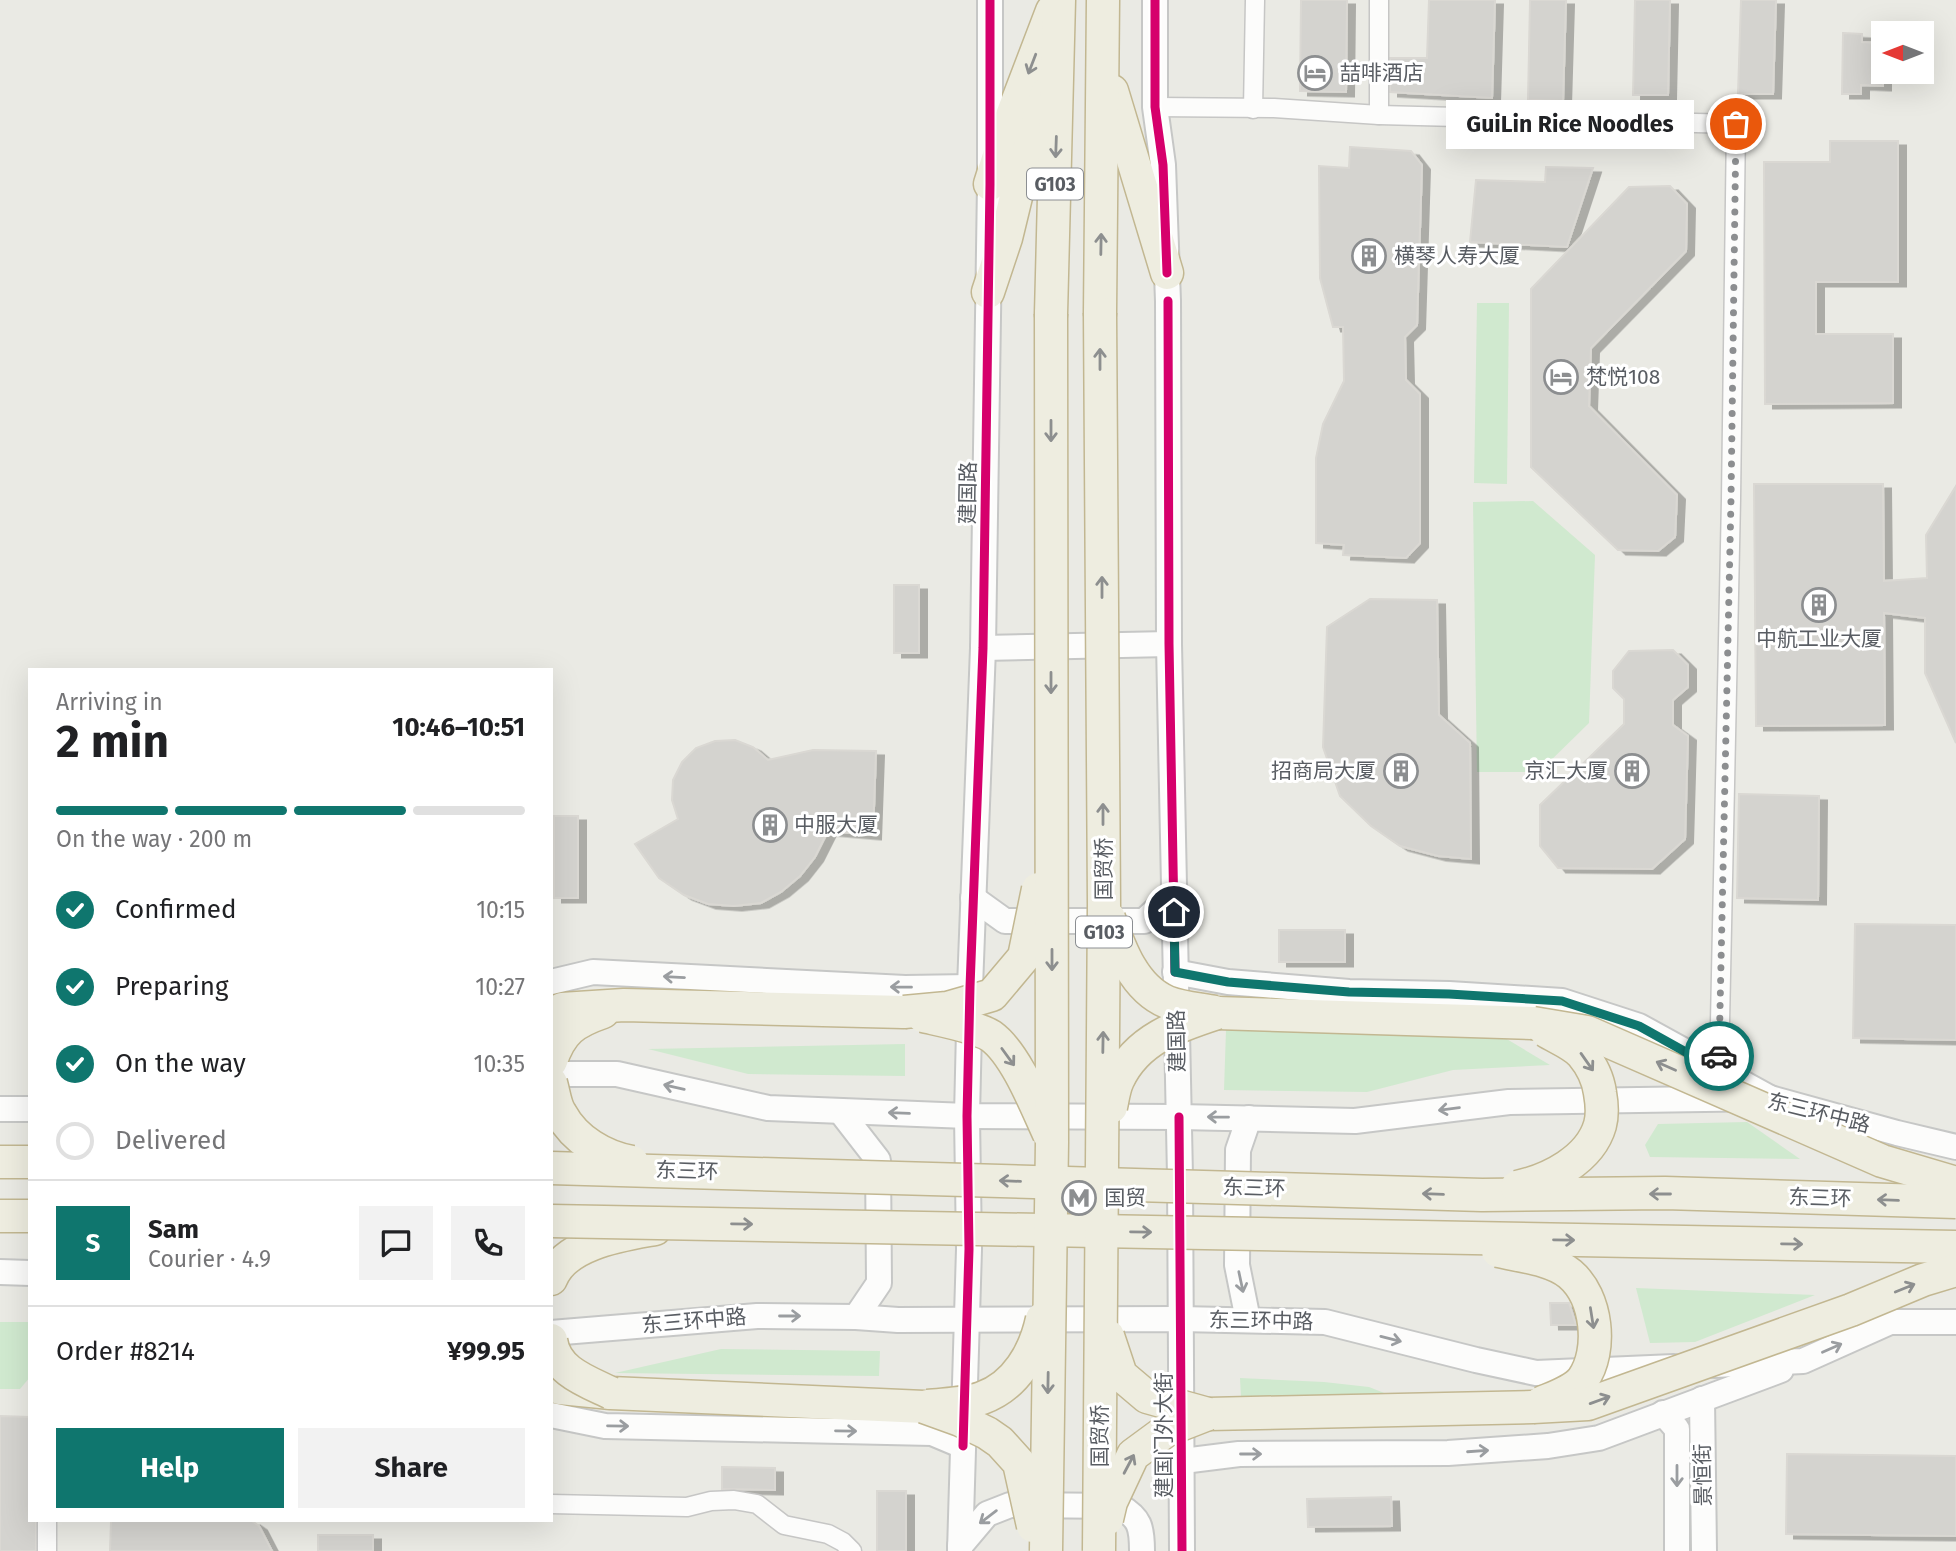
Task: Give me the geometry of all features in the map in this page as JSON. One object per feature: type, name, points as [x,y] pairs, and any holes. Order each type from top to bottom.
[{"type":"highway","points":[[990,184],[1010,121],[1057,0]]},
{"type":"highway","name":"G103","points":[[1046,1551],[1052,1142],[1051,314],[1059,54],[1057,0]]},
{"type":"highway","name":"G103","points":[[1103,0],[1103,59]]},
{"type":"highway","points":[[988,292],[1059,54]]},
{"type":"highway","points":[[1103,59],[1167,273]]},
{"type":"highway","name":"国贸桥","points":[[1099,1551],[1104,905],[1100,313],[1103,59]]},
{"type":"highway","points":[[553,1013],[562,1009],[624,1005],[904,1012],[947,1008],[992,995],[1024,957],[1051,827]]},
{"type":"highway","points":[[1104,905],[1121,951],[1132,970],[1151,994],[1169,1003],[1217,1013],[1532,1023],[1587,1032],[1882,1161],[1956,1183]]},
{"type":"highway","points":[[553,1055],[557,1044],[569,1029],[584,1019],[624,1005]]},
{"type":"highway","points":[[904,1012],[951,1022],[990,1036],[1009,1056],[1052,1142]]},
{"type":"highway","points":[[1102,1142],[1117,1082],[1132,1057],[1156,1037],[1217,1013]]},
{"type":"highway","points":[[1482,1195],[1551,1176],[1576,1160],[1590,1146],[1600,1126],[1603,1108],[1592,1066],[1580,1051],[1532,1023]]},
{"type":"highway","points":[[553,1090],[560,1113],[577,1136],[596,1149],[621,1160],[696,1171]]},
{"type":"highway","points":[[0,1163],[28,1162]]},
{"type":"highway","name":"东三环","points":[[553,1168],[1482,1195],[1665,1193],[1956,1202]]},
{"type":"highway","points":[[0,1216],[28,1216]]},
{"type":"highway","points":[[553,1221],[1956,1247]]},
{"type":"highway","points":[[553,1276],[565,1258],[594,1243],[696,1223]]},
{"type":"highway","points":[[1435,1237],[1554,1266],[1569,1274],[1587,1294],[1594,1320],[1593,1346],[1592,1359],[1582,1380],[1569,1391],[1532,1407]]},
{"type":"highway","points":[[1100,1293],[1110,1343],[1121,1375],[1147,1397],[1208,1414],[1532,1407],[1588,1404],[1956,1270]]},
{"type":"highway","points":[[553,1386],[611,1393],[923,1407],[981,1399],[1004,1387],[1021,1369],[1039,1333],[1049,1286]]},
{"type":"highway","points":[[553,1349],[560,1362],[573,1374],[611,1393]]},
{"type":"highway","points":[[923,1407],[987,1433],[1000,1442],[1019,1464],[1038,1551]]},
{"type":"highway","points":[[1099,1551],[1111,1503],[1133,1455],[1167,1430],[1208,1414]]},
{"type":"street","name":"建国路","points":[[965,1320],[970,986],[983,649],[990,0]]},
{"type":"street","name":"建国路","points":[[1155,0],[1154,107],[1163,165],[1167,273],[1169,644],[1179,1117],[1180,1319]]},
{"type":"street","points":[[1253,108],[1255,0]]},
{"type":"street","points":[[1379,0],[1379,115]]},
{"type":"street","points":[[1154,107],[1736,124],[1731,512],[1718,1070]]},
{"type":"street","points":[[983,649],[1169,644]]},
{"type":"street","points":[[973,898],[1005,921],[1144,920],[1174,893]]},
{"type":"street","points":[[553,982],[593,972],[905,988],[970,986]]},
{"type":"street","points":[[1175,972],[1228,982],[1349,992],[1449,994],[1562,1001],[1639,1026],[1770,1098]]},
{"type":"street","name":"东三环中路","points":[[553,1074],[617,1074],[768,1108],[967,1116],[1355,1121],[1509,1102],[1770,1098],[1956,1147]]},
{"type":"street","points":[[0,1109],[28,1108]]},
{"type":"street","points":[[840,1111],[878,1160],[879,1283],[856,1317]]},
{"type":"street","points":[[1248,1320],[1237,1265],[1238,1150],[1249,1118]]},
{"type":"street","points":[[0,1272],[28,1273]]},
{"type":"street","name":"东三环中路","points":[[553,1333],[757,1316],[898,1320],[1180,1319],[1325,1322],[1536,1373],[1803,1362],[1890,1322],[1956,1322]]},
{"type":"street","name":"建国门外大街","points":[[1180,1319],[1182,1551]]},
{"type":"street","points":[[960,1549],[965,1320]]},
{"type":"street","points":[[1183,1461],[1239,1454],[1448,1453],[1548,1446],[1599,1438],[1803,1362]]},
{"type":"street","name":"景恒街","points":[[1702,1399],[1704,1551]]},
{"type":"street","name":"景恒街","points":[[1663,1413],[1677,1429],[1677,1551]]},
{"type":"street","points":[[553,1415],[605,1426],[932,1433],[963,1446]]},
{"type":"street","points":[[553,1504],[687,1507],[711,1501],[734,1500],[757,1504],[784,1525],[828,1534],[843,1542],[852,1551]]},
{"type":"street","points":[[960,1549],[987,1514],[1010,1505],[1119,1506],[1133,1514],[1142,1530],[1142,1551]]},
{"type":"street","points":[[47,1522],[47,1551]]},
{"type":"green space","points":[[1477,303],[1509,303],[1507,484],[1474,483]]},
{"type":"green space","points":[[1533,501],[1595,555],[1589,723],[1539,772],[1477,772],[1473,502]]},
{"type":"green space","points":[[1226,1030],[1505,1038],[1550,1065],[1453,1070],[1367,1092],[1224,1090]]},
{"type":"green space","points":[[905,1044],[905,1076],[748,1074],[648,1049]]},
{"type":"green space","points":[[1747,1122],[1800,1159],[1650,1157],[1645,1145],[1658,1124]]},
{"type":"green space","points":[[1636,1288],[1815,1295],[1695,1342],[1650,1343]]},
{"type":"green space","points":[[0,1322],[28,1322],[28,1379],[20,1389],[0,1389]]},
{"type":"green space","points":[[721,1349],[880,1351],[879,1376],[615,1373]]},
{"type":"green space","points":[[1240,1378],[1369,1387],[1402,1400],[1241,1397]]},
{"type":"building","points":[[1301,0],[1347,0],[1346,92],[1300,91]]},
{"type":"building","points":[[1429,0],[1495,0],[1492,98],[1390,92],[1390,58],[1427,58]]},
{"type":"building","points":[[1530,0],[1566,0],[1563,101],[1528,100]]},
{"type":"building","points":[[1635,0],[1670,0],[1668,95],[1633,95]]},
{"type":"building","points":[[1741,0],[1776,0],[1773,94],[1738,94]]},
{"type":"building","points":[[1843,33],[1862,34],[1862,42],[1871,42],[1871,84],[1883,86],[1861,85],[1861,94],[1842,94]]},
{"type":"building","points":[[1830,141],[1898,141],[1898,282],[1816,282],[1816,334],[1893,334],[1893,403],[1765,404],[1764,162],[1830,162]]},
{"type":"building","points":[[1350,147],[1411,151],[1422,165],[1417,325],[1405,337],[1406,380],[1420,394],[1420,543],[1406,558],[1343,555],[1344,545],[1316,543],[1316,458],[1323,424],[1344,381],[1343,327],[1333,327],[1320,278],[1319,166],[1349,168]]},
{"type":"building","points":[[1546,167],[1593,168],[1567,247],[1470,242],[1476,180],[1545,182]]},
{"type":"building","name":"梵悦108","points":[[1670,186],[1687,204],[1686,251],[1591,348],[1589,406],[1677,495],[1675,537],[1658,551],[1618,550],[1531,467],[1531,289],[1629,187]]},
{"type":"building","name":"中航工业大厦","points":[[1754,484],[1883,484],[1884,581],[1927,578],[1926,535],[1956,486],[1956,743],[1925,673],[1925,618],[1884,613],[1885,725],[1756,726]]},
{"type":"building","points":[[894,585],[919,585],[919,653],[894,653]]},
{"type":"building","points":[[1370,599],[1437,600],[1439,715],[1470,743],[1471,859],[1438,856],[1400,846],[1371,826],[1340,796],[1323,747],[1327,627]]},
{"type":"building","name":"京汇大厦","points":[[1673,650],[1688,665],[1688,687],[1673,700],[1673,725],[1688,736],[1685,839],[1652,869],[1558,868],[1540,846],[1540,805],[1624,724],[1624,699],[1613,688],[1613,671],[1629,651]]},
{"type":"building","name":"中服大厦","points":[[735,740],[753,747],[768,760],[813,750],[876,751],[873,835],[828,831],[815,857],[800,876],[781,892],[761,903],[734,906],[708,904],[684,895],[659,878],[635,844],[678,819],[672,800],[673,780],[682,762],[696,748],[715,741]]},
{"type":"building","points":[[1739,794],[1819,796],[1818,900],[1737,898]]},
{"type":"building","points":[[554,816],[578,816],[578,898],[554,898]]},
{"type":"building","points":[[1855,924],[1956,925],[1956,1040],[1853,1038]]},
{"type":"building","points":[[1279,930],[1345,930],[1345,962],[1279,962]]},
{"type":"building","points":[[1550,1303],[1569,1303],[1576,1325],[1551,1325]]},
{"type":"building","points":[[0,1416],[28,1417],[28,1522],[36,1522],[36,1551],[0,1551]]},
{"type":"building","points":[[1787,1454],[1956,1456],[1956,1536],[1786,1534]]},
{"type":"building","points":[[722,1467],[775,1468],[775,1490],[722,1489]]},
{"type":"building","points":[[877,1491],[906,1491],[906,1551],[877,1551]]},
{"type":"building","points":[[1391,1497],[1392,1526],[1308,1527],[1307,1499]]},
{"type":"building","points":[[111,1522],[253,1522],[259,1526],[272,1551],[110,1551]]},
{"type":"building","points":[[318,1535],[373,1535],[373,1551],[318,1551]]},
{"type":"cycle path","points":[[963,1446],[969,1249],[967,1116],[970,987],[983,648],[990,0]]},
{"type":"cycle path","points":[[1155,0],[1155,107],[1163,165],[1167,273]]},
{"type":"cycle path","points":[[1168,301],[1169,644],[1175,972]]},
{"type":"cycle path","points":[[1179,1117],[1182,1551]]},
{"type":"way so far","points":[[1719,1056],[1736,124]]},
{"type":"place","name":"喆啡酒店","points":[[1315,73]]},
{"type":"place","name":"GuiLin Rice Noodles","points":[[1736,124]]},
{"type":"place","name":"横琴人寿大厦","points":[[1369,256]]},
{"type":"place","name":"梵悦108","points":[[1561,377]]},
{"type":"place","name":"中航工业大厦","points":[[1819,605]]},
{"type":"place","name":"招商局大厦","points":[[1401,771]]},
{"type":"place","name":"京汇大厦","points":[[1632,771]]},
{"type":"place","name":"中服大厦","points":[[770,825]]},
{"type":"place","name":"国贸","points":[[1079,1198]]},
{"type":"route","points":[[1174,912],[1175,972],[1228,982],[1349,992],[1449,994],[1562,1001],[1639,1026],[1718,1070],[1719,1056]]}]
